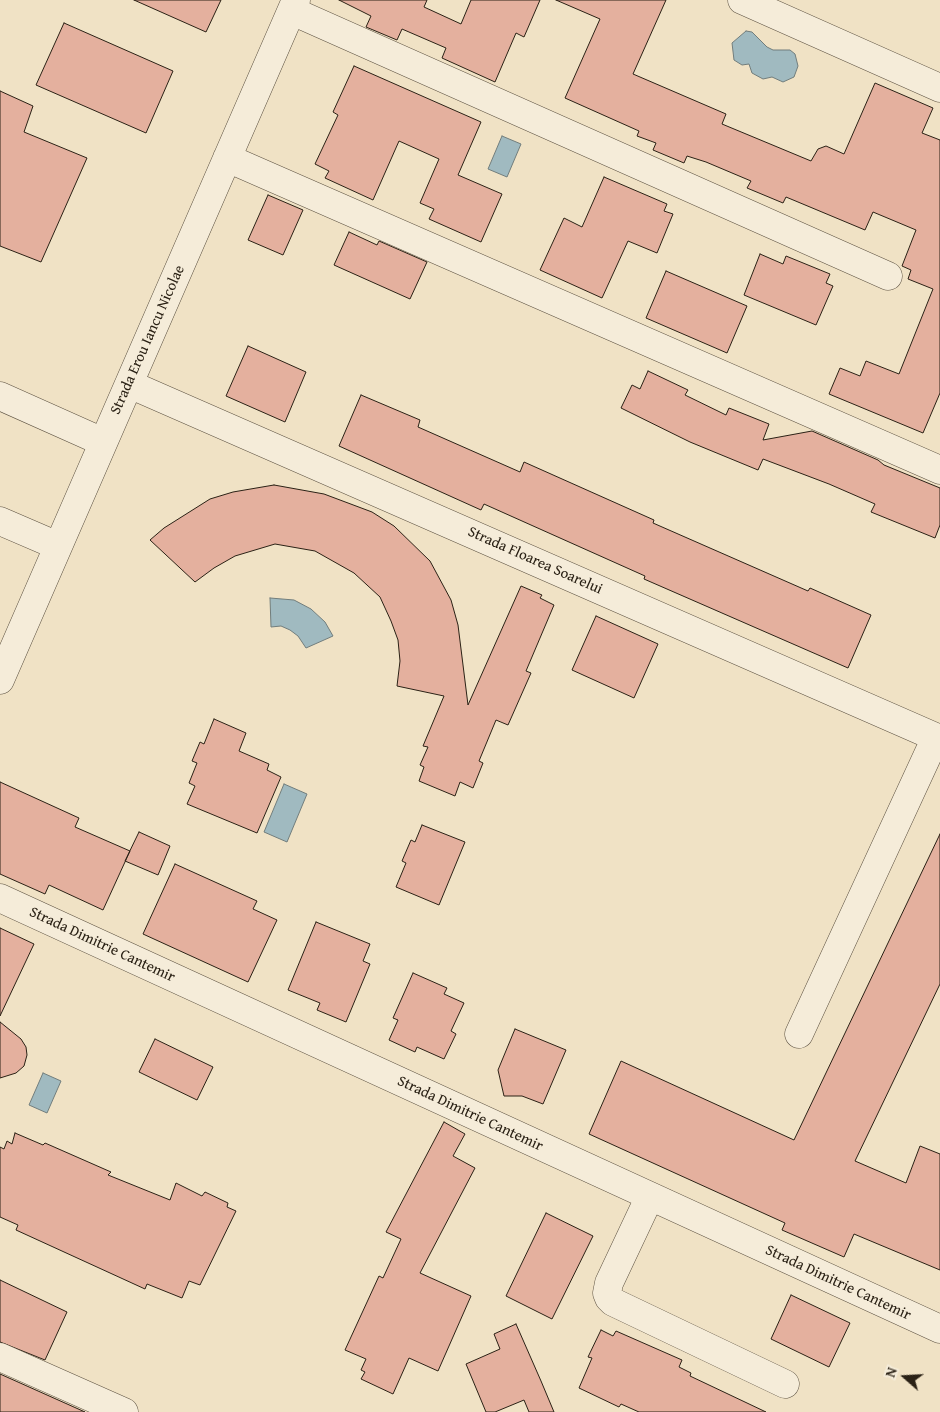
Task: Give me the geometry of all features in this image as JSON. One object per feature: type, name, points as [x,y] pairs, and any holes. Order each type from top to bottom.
[{"type":"street","points":[[742,0],[940,88]]},
{"type":"street","points":[[294,6],[888,276]]},
{"type":"street","name":"Strada Erou Iancu Nicolae","points":[[0,680],[9,635],[58,546],[294,6]]},
{"type":"street","points":[[228,158],[940,470]]},
{"type":"street","name":"Strada Floarea Soarelui","points":[[129,384],[938,738]]},
{"type":"street","points":[[0,396],[103,442]]},
{"type":"street","points":[[0,521],[58,546]]},
{"type":"street","points":[[799,1034],[938,738]]},
{"type":"street","name":"Strada Dimitrie Cantemir","points":[[0,898],[940,1330]]},
{"type":"street","points":[[650,1196],[609,1283],[607,1293],[609,1298],[613,1302],[785,1384]]},
{"type":"street","points":[[0,1357],[124,1412]]},
{"type":"water","points":[[746,31],[752,32],[767,47],[773,50],[790,50],[795,54],[798,66],[794,77],[783,82],[772,77],[763,79],[752,73],[749,64],[742,65],[734,60],[732,43]]},
{"type":"water","points":[[502,136],[521,144],[507,177],[488,169]]},
{"type":"water","points":[[270,598],[294,600],[311,609],[325,622],[333,636],[306,648],[298,636],[290,630],[281,626],[271,627]]},
{"type":"water","points":[[284,784],[307,794],[287,842],[264,832]]},
{"type":"water","points":[[43,1073],[61,1081],[47,1113],[29,1105]]},
{"type":"building","points":[[134,0],[221,0],[206,32]]},
{"type":"building","points":[[339,0],[427,0],[424,7],[461,24],[471,0],[540,0],[524,37],[516,33],[495,82],[442,58],[446,48],[402,29],[397,40],[366,27],[371,16]]},
{"type":"building","points":[[556,0],[666,0],[633,74],[726,114],[722,124],[811,161],[818,149],[826,146],[844,154],[875,83],[933,108],[922,133],[940,140],[940,393],[923,433],[829,394],[840,368],[860,376],[866,361],[899,374],[933,289],[908,279],[911,270],[902,266],[916,230],[873,212],[865,230],[786,197],[783,203],[747,188],[751,181],[706,162],[687,156],[684,163],[653,150],[656,143],[637,136],[639,131],[565,98],[600,19]]},
{"type":"building","points":[[64,23],[173,71],[146,133],[36,85]]},
{"type":"building","points":[[354,66],[481,122],[458,175],[502,194],[481,242],[429,219],[434,209],[420,203],[439,159],[399,141],[373,200],[325,178],[329,171],[315,164],[338,115],[333,112]]},
{"type":"building","points":[[0,91],[33,106],[24,132],[87,158],[41,262],[0,246]]},
{"type":"building","points":[[604,177],[667,204],[664,211],[673,214],[657,253],[628,241],[602,298],[540,270],[564,218],[582,227]]},
{"type":"building","points":[[268,195],[303,210],[283,255],[248,240]]},
{"type":"building","points":[[349,232],[377,245],[379,241],[427,262],[410,299],[334,265]]},
{"type":"building","points":[[760,254],[783,264],[786,256],[830,274],[826,283],[833,286],[816,325],[744,295]]},
{"type":"building","points":[[666,271],[747,306],[727,353],[646,318]]},
{"type":"building","points":[[248,346],[306,372],[285,422],[226,396]]},
{"type":"building","points":[[648,371],[688,390],[685,395],[726,415],[729,408],[769,424],[763,440],[812,431],[878,460],[884,465],[940,488],[940,525],[935,538],[871,512],[875,504],[829,484],[763,459],[758,470],[690,442],[621,408],[632,385],[640,389]]},
{"type":"building","points":[[361,395],[420,420],[418,427],[520,472],[524,462],[654,520],[653,523],[808,591],[810,588],[871,615],[848,668],[644,579],[645,576],[484,504],[481,510],[339,446]]},
{"type":"building","points":[[274,485],[324,494],[372,512],[394,526],[430,561],[451,600],[458,625],[468,705],[521,586],[542,595],[540,598],[554,605],[526,671],[531,673],[508,725],[496,720],[479,761],[483,763],[473,788],[460,782],[455,796],[419,781],[424,767],[420,765],[428,747],[423,746],[444,696],[397,686],[400,661],[398,640],[391,621],[380,597],[354,573],[315,551],[275,544],[235,556],[195,582],[150,540],[164,528],[210,499],[233,492]]},
{"type":"building","points":[[596,616],[658,644],[634,698],[572,670]]},
{"type":"building","points":[[214,719],[246,733],[239,751],[269,764],[267,770],[281,777],[257,833],[187,804],[195,786],[189,783],[197,763],[192,761],[200,742],[204,744]]},
{"type":"building","points":[[0,782],[79,818],[75,827],[130,851],[103,910],[49,885],[45,894],[0,874]]},
{"type":"building","points":[[422,825],[465,842],[439,905],[396,887],[406,863],[402,861],[411,840],[415,842]]},
{"type":"building","points":[[139,832],[170,846],[158,875],[125,861]]},
{"type":"building","points":[[940,834],[940,984],[855,1161],[906,1183],[920,1146],[940,1154],[940,1270],[854,1234],[844,1257],[782,1230],[785,1223],[589,1134],[621,1061],[794,1140]]},
{"type":"building","points":[[175,864],[257,901],[253,909],[277,920],[248,982],[143,934]]},
{"type":"building","points":[[316,922],[370,944],[363,961],[370,964],[346,1022],[317,1010],[320,1003],[288,990]]},
{"type":"building","points":[[0,928],[34,944],[0,1016]]},
{"type":"building","points":[[413,973],[447,988],[444,994],[464,1003],[451,1031],[456,1034],[444,1059],[417,1047],[415,1052],[389,1040],[398,1020],[393,1018]]},
{"type":"building","points":[[0,1022],[21,1039],[26,1047],[27,1055],[24,1066],[16,1073],[0,1078]]},
{"type":"building","points":[[515,1029],[566,1050],[543,1104],[522,1096],[504,1096],[498,1070]]},
{"type":"building","points":[[155,1039],[213,1067],[197,1100],[139,1072]]},
{"type":"building","points":[[444,1122],[465,1134],[453,1156],[475,1168],[420,1273],[471,1296],[438,1371],[409,1358],[393,1394],[361,1379],[365,1372],[361,1370],[366,1359],[345,1350],[379,1276],[383,1278],[401,1239],[386,1232]]},
{"type":"building","points":[[15,1133],[43,1145],[45,1143],[111,1172],[108,1175],[170,1200],[176,1183],[202,1196],[205,1192],[228,1203],[227,1207],[236,1211],[200,1285],[189,1281],[182,1298],[147,1284],[145,1289],[16,1230],[18,1225],[0,1217],[0,1147],[4,1149],[7,1141],[12,1144]]},
{"type":"building","points":[[546,1213],[593,1236],[552,1319],[506,1296]]},
{"type":"building","points":[[0,1280],[67,1312],[45,1360],[0,1342]]},
{"type":"building","points":[[791,1295],[850,1323],[829,1367],[771,1339]]},
{"type":"building","points":[[516,1324],[554,1412],[529,1412],[524,1400],[495,1412],[486,1412],[466,1364],[500,1349],[494,1334]]},
{"type":"building","points":[[601,1330],[613,1336],[616,1331],[682,1360],[679,1367],[691,1373],[690,1376],[766,1412],[639,1412],[621,1404],[619,1407],[579,1388],[592,1358],[588,1357]]},
{"type":"building","points":[[0,1374],[85,1412],[0,1412]]}]
